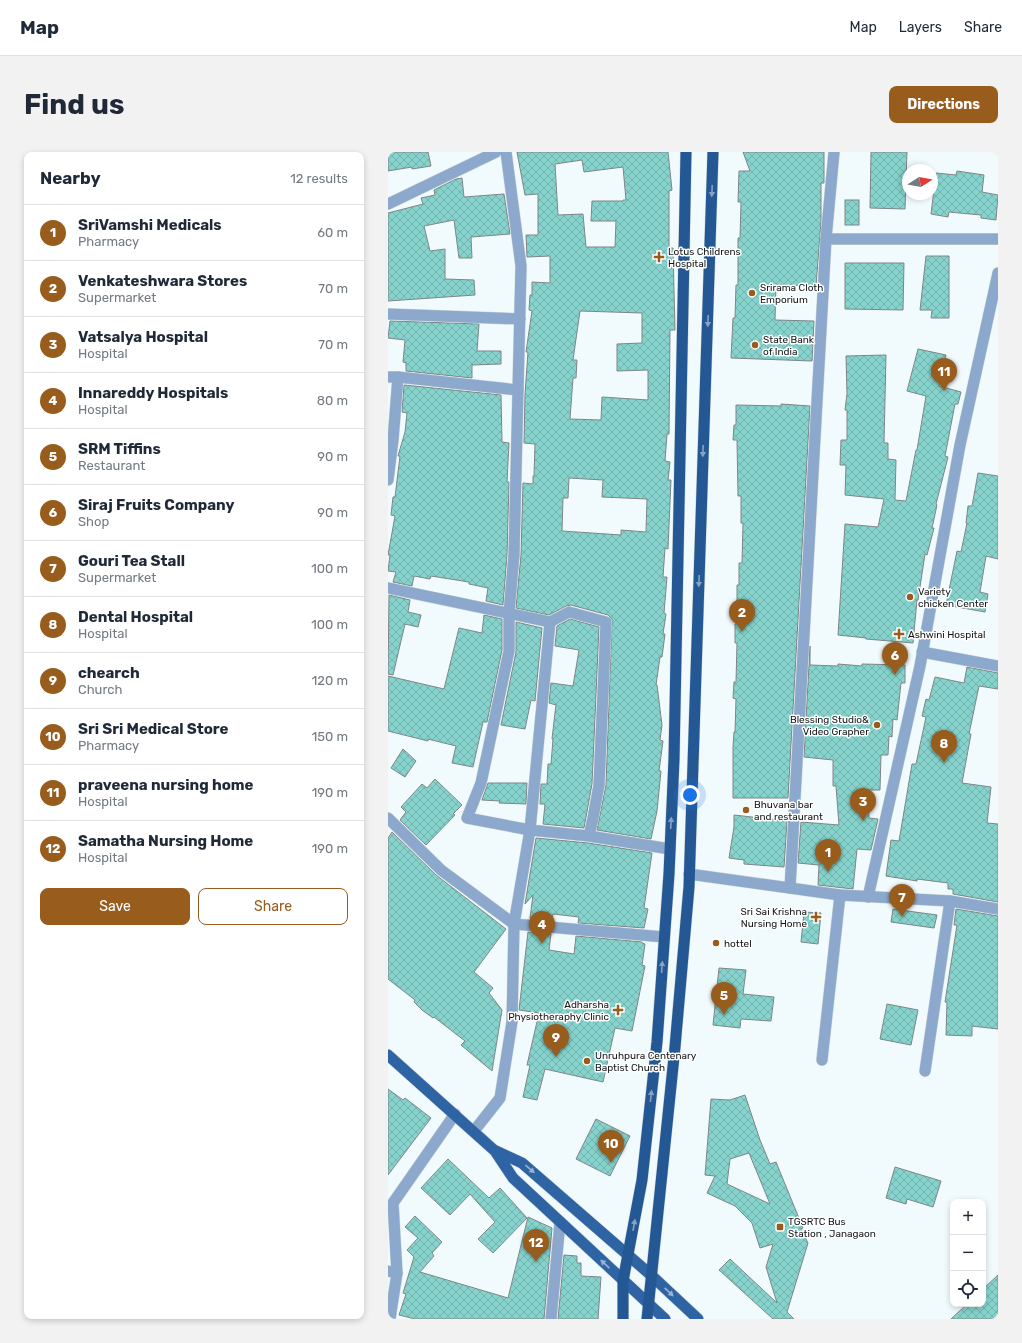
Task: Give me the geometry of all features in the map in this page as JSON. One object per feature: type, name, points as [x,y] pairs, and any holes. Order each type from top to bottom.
[{"type":"highway","points":[[623,1319],[624,1280],[642,1180],[657,1042],[670,849],[675,751],[686,152]]},
{"type":"highway","points":[[647,1319],[675,1047],[689,874],[714,152]]},
{"type":"main road","points":[[388,1055],[495,1151],[513,1178],[665,1319]]},
{"type":"main road","points":[[495,1151],[522,1163],[652,1276],[698,1319]]},
{"type":"street","points":[[388,204],[496,152]]},
{"type":"street","points":[[506,152],[521,266],[514,555],[509,613],[509,651],[480,783],[467,818],[530,830],[589,836],[670,849]]},
{"type":"street","points":[[790,888],[826,239],[834,152]]},
{"type":"street","points":[[826,239],[998,239]]},
{"type":"street","points":[[868,897],[922,652],[960,445],[998,273]]},
{"type":"street","points":[[388,314],[520,319]]},
{"type":"street","points":[[388,480],[393,440],[393,377],[518,390]]},
{"type":"street","points":[[388,588],[550,622],[569,612],[606,622],[599,785],[589,836]]},
{"type":"street","points":[[474,1131],[500,1098],[512,1022],[514,924],[530,830],[550,622]]},
{"type":"street","points":[[922,652],[998,666]]},
{"type":"street","points":[[388,818],[441,870],[514,924],[664,937]]},
{"type":"street","points":[[689,874],[840,896],[950,901],[998,909]]},
{"type":"street","points":[[822,1060],[840,896]]},
{"type":"street","points":[[925,1071],[950,901]]},
{"type":"street","points":[[390,1319],[393,1272],[393,1203],[455,1114]]},
{"type":"street","points":[[551,1319],[560,1222]]},
{"type":"building","points":[[388,152],[428,152],[431,166],[412,169],[412,167],[388,171]]},
{"type":"building","points":[[517,152],[668,152],[672,190],[669,191],[669,248],[673,248],[675,330],[670,330],[669,434],[667,434],[665,461],[670,462],[668,480],[671,480],[668,549],[665,548],[663,577],[667,577],[664,613],[666,614],[663,634],[665,634],[656,685],[662,725],[660,740],[663,741],[659,771],[661,771],[657,811],[651,839],[597,830],[606,785],[612,619],[608,615],[571,605],[549,615],[516,608],[521,555],[523,483],[533,484],[534,476],[535,444],[524,443],[528,352],[526,352],[532,311],[529,310],[530,295],[532,295],[532,282],[550,283],[550,256],[527,257],[526,235],[538,235],[538,194],[525,195]],"holes":[[[582,160],[584,172],[623,167],[626,200],[592,201],[591,221],[616,221],[615,247],[586,247],[583,214],[558,215],[555,164]],[[580,311],[642,313],[642,343],[617,344],[617,371],[648,370],[648,400],[602,397],[601,420],[570,419],[573,378],[576,378],[577,360],[573,360]],[[569,478],[603,480],[602,497],[647,499],[646,532],[621,530],[621,535],[562,531],[563,498],[568,498]]]},
{"type":"building","points":[[743,152],[824,152],[824,183],[821,183],[821,222],[816,286],[776,285],[775,320],[814,321],[812,361],[731,358],[733,318],[735,318],[736,285],[738,285],[738,238],[740,238],[741,202],[738,202],[739,171],[750,171]]},
{"type":"building","points":[[871,152],[907,152],[907,164],[902,164],[902,200],[905,200],[905,209],[870,208]]},
{"type":"building","points":[[957,171],[984,175],[982,192],[998,195],[996,220],[981,218],[981,215],[949,212],[948,217],[931,214],[933,200],[938,200],[938,173],[956,175]]},
{"type":"building","points":[[462,178],[464,197],[504,194],[510,234],[471,237],[472,258],[459,258],[454,220],[424,226],[430,251],[445,249],[445,279],[474,280],[475,295],[388,301],[388,213],[423,204],[421,198],[435,195],[434,190],[456,179]]},
{"type":"building","points":[[845,200],[859,200],[859,225],[845,225]]},
{"type":"building","points":[[926,256],[949,256],[949,318],[931,318],[932,310],[920,310]]},
{"type":"building","points":[[845,263],[904,263],[903,310],[845,309]]},
{"type":"building","points":[[390,321],[479,324],[477,351],[501,351],[501,364],[472,365],[472,378],[406,371],[406,363],[403,362],[405,340],[388,338]]},
{"type":"building","points":[[918,349],[946,355],[939,386],[961,392],[958,404],[955,404],[945,456],[948,457],[936,504],[932,528],[934,528],[927,555],[925,554],[917,600],[913,643],[838,635],[845,524],[878,527],[884,499],[845,495],[846,465],[840,465],[841,440],[847,440],[847,410],[845,410],[847,394],[846,356],[886,355],[884,443],[888,443],[888,459],[896,460],[895,500],[906,501],[917,450],[926,396],[907,391]]},
{"type":"building","points":[[404,385],[501,395],[502,442],[509,443],[507,482],[509,482],[507,555],[503,605],[486,601],[488,588],[469,584],[469,582],[431,576],[430,579],[414,576],[412,586],[393,582],[396,572],[388,571],[390,555],[388,555],[395,516],[391,515],[393,497],[395,497],[400,456],[398,456],[405,432],[407,413],[402,412]]},
{"type":"building","points":[[781,404],[810,406],[788,798],[733,798],[733,747],[736,699],[733,698],[734,682],[736,682],[737,643],[735,643],[735,624],[737,624],[737,585],[739,585],[739,563],[742,563],[743,523],[741,523],[741,496],[738,496],[737,440],[733,440],[734,425],[736,425],[736,405],[781,406]]},
{"type":"building","points":[[978,473],[998,476],[998,559],[986,556],[980,592],[988,594],[985,612],[946,605],[957,551],[961,552],[967,523],[968,506],[972,506]]},
{"type":"building","points":[[389,595],[410,600],[408,612],[421,615],[418,627],[405,624],[393,675],[388,674]]},
{"type":"building","points":[[484,615],[502,619],[502,650],[487,722],[483,722],[473,767],[452,763],[456,746],[388,731],[388,676],[444,689],[459,628],[482,633]]},
{"type":"building","points":[[570,619],[599,627],[592,784],[584,828],[543,824],[545,804],[540,804],[541,784],[547,784],[548,764],[551,764],[556,705],[549,703],[551,683],[573,686],[579,650],[555,646],[557,626]]},
{"type":"building","points":[[516,622],[542,628],[535,701],[531,700],[525,729],[501,725],[516,652]]},
{"type":"building","points":[[810,646],[810,665],[905,665],[905,683],[901,683],[897,720],[893,719],[892,737],[889,736],[888,755],[881,755],[880,790],[868,790],[869,818],[878,819],[871,850],[857,849],[853,889],[818,885],[819,865],[798,863],[801,822],[839,825],[836,786],[833,786],[833,760],[804,757]]},
{"type":"building","points":[[967,667],[998,673],[998,689],[979,686],[969,734],[971,734],[962,783],[991,787],[987,823],[998,824],[998,902],[953,894],[953,889],[948,889],[948,883],[917,879],[917,881],[886,876],[891,840],[899,841],[912,764],[916,764],[926,717],[922,716],[926,699],[929,700],[935,677],[964,683]]},
{"type":"building","points":[[403,749],[416,761],[405,777],[391,768]]},
{"type":"building","points":[[435,779],[462,805],[453,814],[455,815],[426,845],[400,820],[406,812],[401,807],[422,784],[427,788]]},
{"type":"building","points":[[488,783],[527,783],[526,804],[499,803],[500,801],[482,800]]},
{"type":"building","points":[[734,815],[787,821],[784,867],[744,864],[744,860],[729,858],[734,827]]},
{"type":"building","points":[[392,832],[436,875],[506,929],[474,972],[493,988],[489,993],[502,1010],[492,1071],[461,1045],[465,1041],[434,1017],[433,1018],[422,1010],[414,1002],[415,1000],[388,979],[388,838]]},
{"type":"building","points":[[536,838],[588,843],[652,853],[644,908],[648,909],[644,928],[578,923],[579,917],[553,914],[552,920],[530,918],[533,895],[525,904]]},
{"type":"building","points":[[893,909],[937,915],[934,928],[891,922]]},
{"type":"building","points":[[956,909],[998,916],[998,1029],[972,1026],[972,1036],[946,1035],[947,1002],[945,1002],[957,925],[954,925]]},
{"type":"building","points":[[804,912],[821,913],[818,944],[801,942]]},
{"type":"building","points":[[528,932],[551,934],[549,950],[574,954],[576,936],[642,942],[645,944],[642,965],[645,966],[632,1031],[615,1028],[603,1082],[545,1069],[537,1100],[523,1097],[530,1065],[527,1065],[539,1013],[519,1010]]},
{"type":"building","points":[[719,968],[746,970],[743,994],[774,997],[771,1021],[741,1019],[740,1028],[713,1025]]},
{"type":"building","points":[[887,1004],[918,1010],[911,1045],[880,1039]]},
{"type":"building","points":[[388,1089],[403,1100],[405,1098],[431,1118],[388,1175]]},
{"type":"building","points":[[745,1095],[760,1140],[770,1164],[776,1162],[803,1228],[801,1229],[808,1243],[787,1312],[794,1319],[773,1319],[719,1270],[730,1259],[777,1303],[766,1267],[773,1244],[760,1248],[752,1223],[735,1206],[707,1193],[715,1176],[705,1175],[711,1099],[730,1100]],"holes":[[[749,1153],[770,1204],[727,1184],[730,1159]]]},
{"type":"building","points":[[596,1119],[630,1136],[610,1176],[576,1159]]},
{"type":"building","points":[[448,1159],[489,1198],[500,1188],[527,1218],[493,1253],[478,1239],[495,1222],[470,1194],[450,1215],[421,1188]]},
{"type":"building","points":[[895,1167],[941,1181],[933,1207],[907,1199],[906,1204],[886,1198]]},
{"type":"building","points":[[415,1216],[442,1242],[432,1253],[434,1256],[420,1272],[508,1298],[528,1217],[552,1228],[544,1319],[415,1319],[399,1315],[406,1294],[403,1293],[414,1257],[407,1250],[418,1238],[405,1227]]},
{"type":"building","points":[[564,1255],[577,1256],[577,1263],[581,1263],[581,1276],[601,1277],[598,1319],[558,1319]]},
{"type":"building","points":[[998,1275],[998,1319],[951,1319],[964,1307],[986,1307],[986,1286]]},
{"type":"place","name":"Lotus Childrens Hospital","points":[[659,257]]},
{"type":"place","name":"Srirama Cloth Emporium","points":[[752,293]]},
{"type":"place","name":"State Bank of India","points":[[755,345]]},
{"type":"place","name":"praveena nursing home","points":[[944,391]]},
{"type":"place","name":"Variety chicken Center","points":[[910,597]]},
{"type":"place","name":"Venkateshwara Stores","points":[[742,632]]},
{"type":"place","name":"Ashwini Hospital","points":[[899,634]]},
{"type":"place","name":"Siraj Fruits Company","points":[[895,675]]},
{"type":"place","name":"Blessing Studio& Video Grapher","points":[[877,725]]},
{"type":"place","name":"Dental Hospital","points":[[944,763]]},
{"type":"place","name":"Bhuvana bar and restaurant","points":[[746,810]]},
{"type":"place","name":"Vatsalya Hospital","points":[[863,821]]},
{"type":"place","name":"SriVamshi Medicals","points":[[828,872]]},
{"type":"place","name":"Sri Sai Krishna Nursing Home","points":[[816,917]]},
{"type":"place","name":"Gouri Tea Stall","points":[[902,917]]},
{"type":"place","name":"hottel","points":[[716,943]]},
{"type":"place","name":"Innareddy Hospitals","points":[[542,944]]},
{"type":"place","name":"Adharsha Physiotheraphy Clinic","points":[[618,1010]]},
{"type":"place","name":"SRM Tiffins","points":[[724,1015]]},
{"type":"place","name":"chearch","points":[[556,1057]]},
{"type":"place","name":"Unruhpura Centenary Baptist Church","points":[[587,1061]]},
{"type":"place","name":"Sri Sri Medical Store","points":[[611,1163]]},
{"type":"place","name":"TGSRTC Bus Station , Janagaon","points":[[780,1227]]},
{"type":"place","name":"Samatha Nursing Home","points":[[536,1262]]}]
